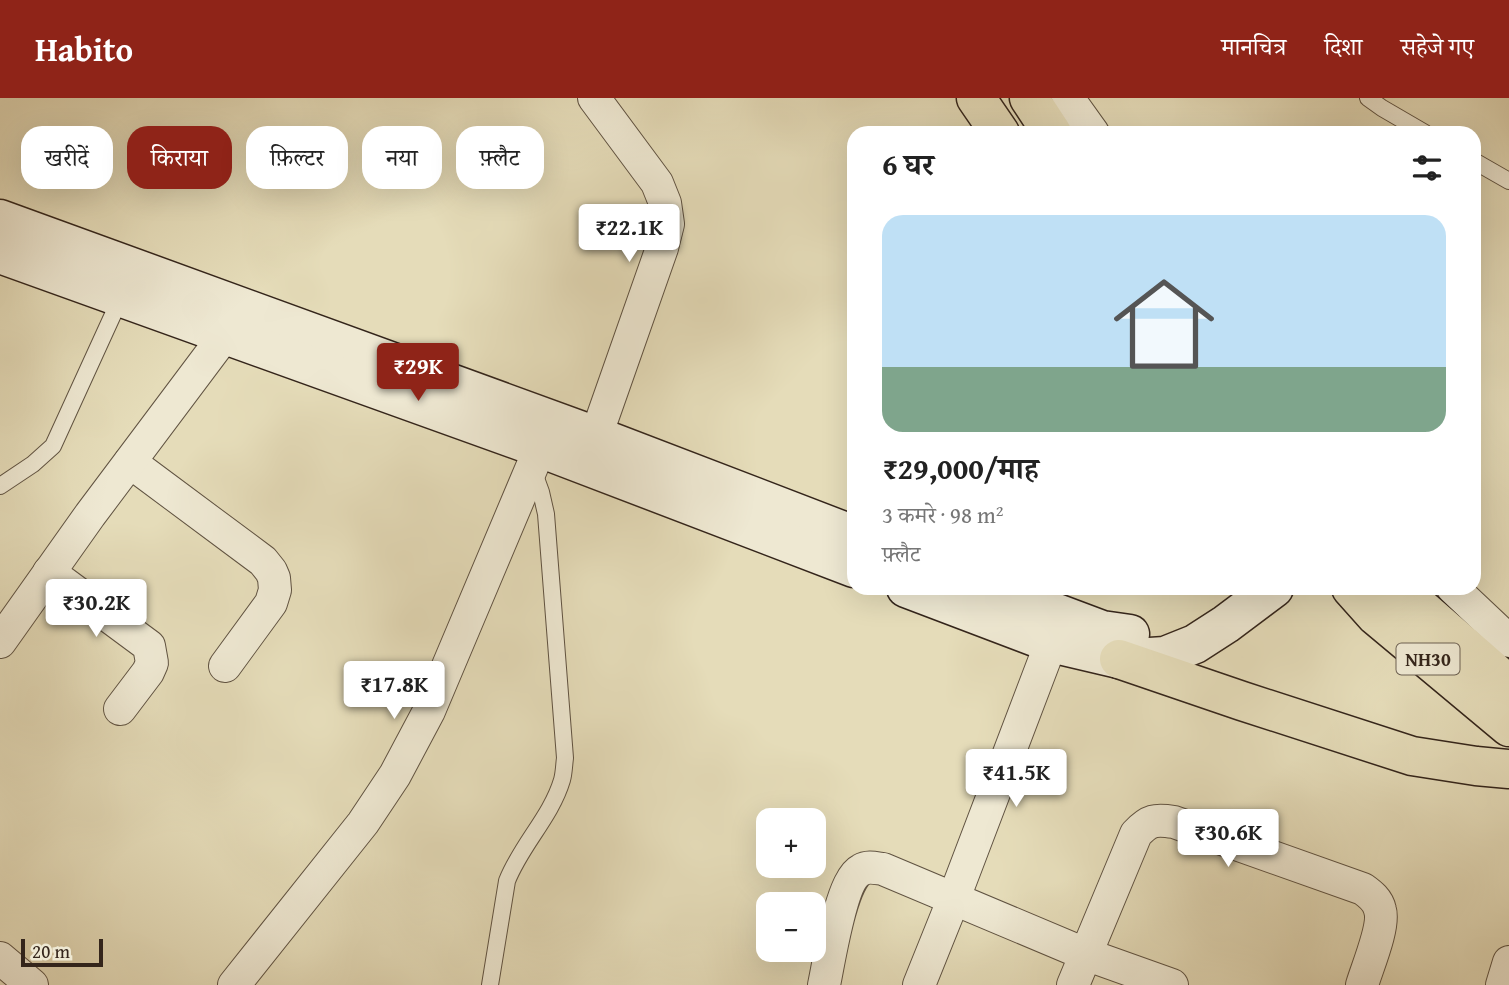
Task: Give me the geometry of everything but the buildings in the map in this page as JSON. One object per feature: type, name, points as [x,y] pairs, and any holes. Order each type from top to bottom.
[{"type":"highway","points":[[976,98],[995,126]]},
{"type":"highway","points":[[1029,98],[1047,126]]},
{"type":"highway","name":"NH30","points":[[1357,595],[1376,616],[1509,727]]},
{"type":"highway","name":"NH30","points":[[1406,595],[1509,685]]},
{"type":"highway","points":[[1119,659],[1412,756],[1509,769]]},
{"type":"street","points":[[594,98],[657,183],[665,203],[668,224],[596,436]]},
{"type":"street","points":[[1068,98],[1088,126]]},
{"type":"street","points":[[0,219],[596,436],[847,533]]},
{"type":"street","points":[[0,254],[225,335],[536,458],[847,566]]},
{"type":"street","points":[[0,642],[225,335]]},
{"type":"street","points":[[234,985],[348,843],[395,775],[429,711],[536,458]]},
{"type":"street","points":[[130,462],[262,561],[271,571],[275,590],[271,603],[225,666]]},
{"type":"street","points":[[49,572],[149,646],[152,663],[148,672],[120,709]]},
{"type":"street","points":[[931,595],[1054,629],[1102,630],[1126,634],[1156,634],[1200,614],[1226,595]]},
{"type":"street","points":[[1001,595],[1054,629],[1119,659],[1165,656],[1195,644],[1265,595]]},
{"type":"street","points":[[1460,595],[1509,641]]},
{"type":"street","points":[[919,985],[1054,629]]},
{"type":"street","points":[[1073,985],[1136,834],[1146,824],[1159,819],[1363,889],[1374,898],[1380,909],[1381,923],[1362,985]]},
{"type":"street","points":[[824,985],[843,901],[851,880],[859,871],[869,867],[883,869],[1085,954],[1172,985]]},
{"type":"street","points":[[0,958],[32,985]]},
{"type":"street","points":[[1502,985],[1509,962]]},
{"type":"lane","points":[[1368,98],[1413,126]]},
{"type":"lane","points":[[1481,165],[1509,181]]},
{"type":"lane","points":[[0,486],[33,464],[53,446],[121,298]]},
{"type":"lane","points":[[490,985],[507,881],[524,846],[556,797],[563,777],[565,758],[546,514],[536,458]]}]
